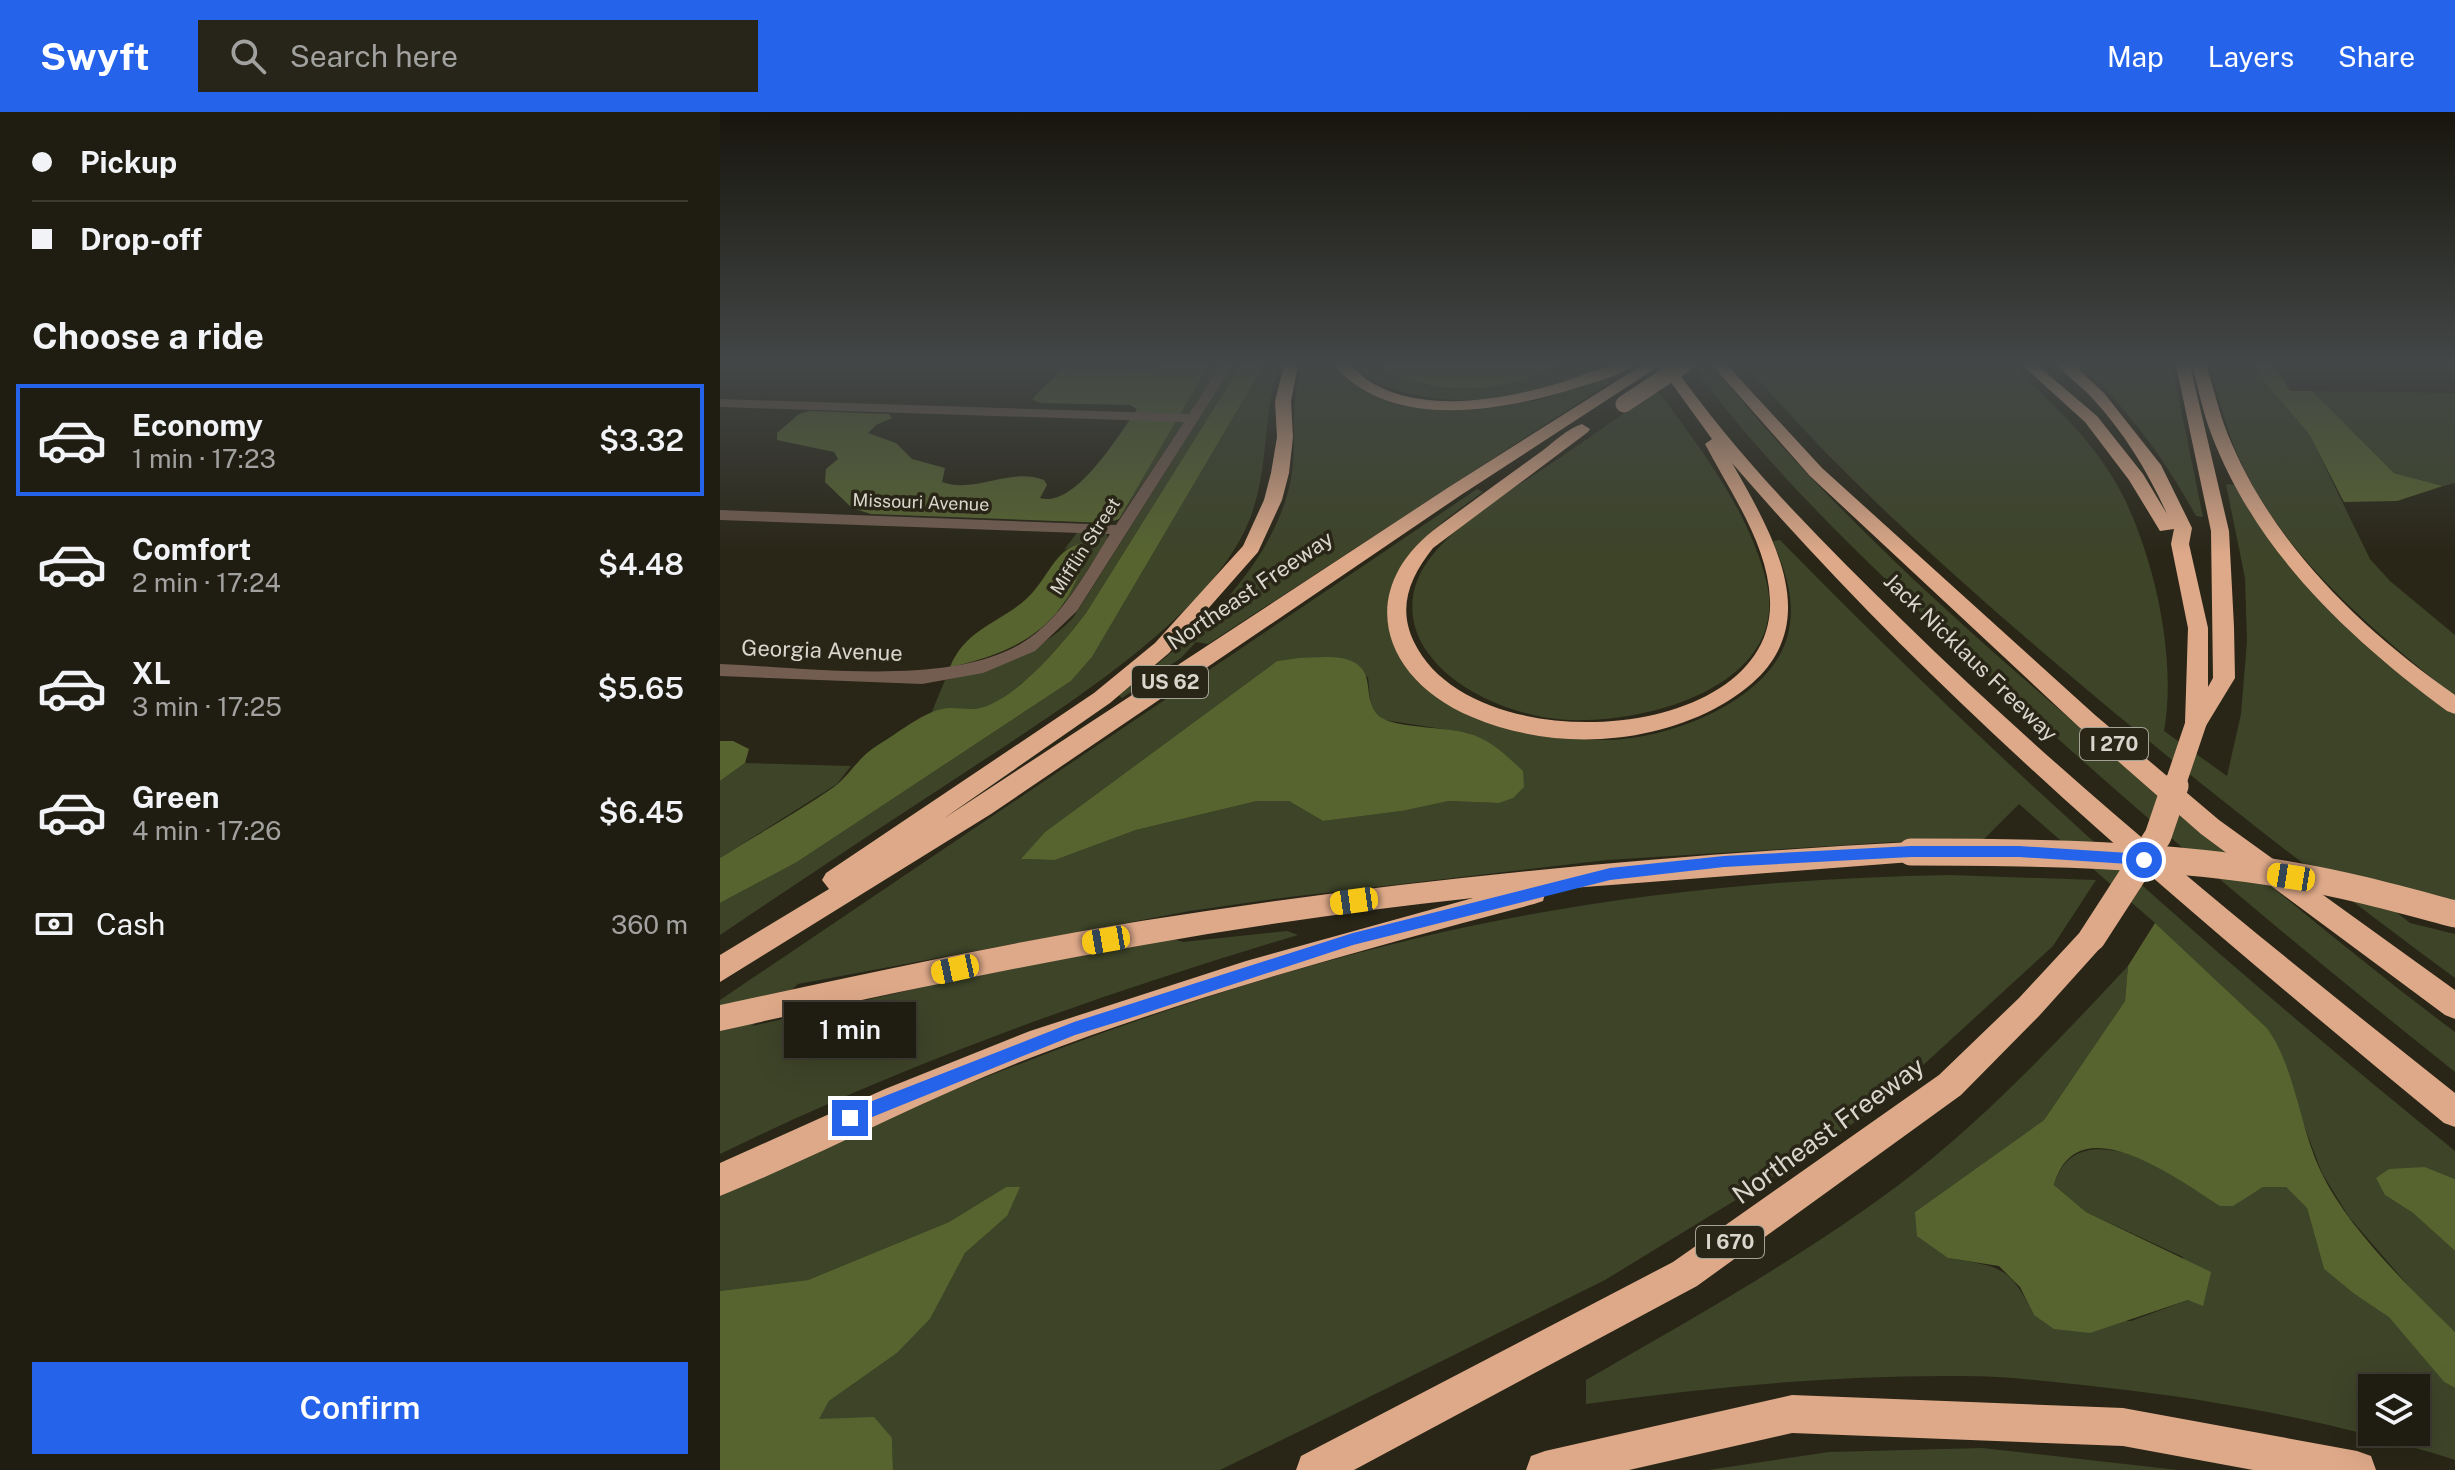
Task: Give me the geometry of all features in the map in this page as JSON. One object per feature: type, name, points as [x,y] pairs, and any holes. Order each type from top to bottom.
[{"type":"highway","points":[[720,957],[1102,698],[1162,648],[1251,548],[1273,500],[1280,473],[1285,428]]},
{"type":"highway","name":"Northeast Freeway","points":[[720,970],[982,807],[1553,428]]},
{"type":"highway","points":[[1578,428],[1426,544],[1406,568],[1397,593],[1396,618],[1403,646],[1419,669],[1445,691],[1477,710],[1516,722],[1559,729],[1623,729],[1652,724],[1703,705],[1733,687],[1757,666],[1776,633],[1780,616],[1777,582],[1743,495],[1706,428]]},
{"type":"highway","name":"Jack Nicklaus Freeway","points":[[1713,428],[1799,527],[1986,715],[2242,940],[2455,1112]]},
{"type":"highway","name":"Jack Nicklaus Freeway","points":[[1777,428],[1816,472],[2087,721],[2210,827],[2455,1006]]},
{"type":"highway","points":[[2099,428],[2123,457],[2161,521],[2180,544]]},
{"type":"highway","points":[[2126,428],[2155,469],[2183,528],[2180,544],[2198,628],[2196,723]]},
{"type":"highway","points":[[2196,723],[2224,678],[2220,531],[2197,428]]},
{"type":"highway","points":[[2218,428],[2257,505],[2294,558],[2325,595],[2384,653],[2455,706]]},
{"type":"highway","name":"Northeast Freeway","points":[[1315,1470],[1685,1274],[1950,1085],[2029,1007],[2092,938],[2158,836],[2196,723]]},
{"type":"highway","points":[[720,1018],[1199,923],[1416,893],[1724,862],[1911,852],[2019,852],[2206,864],[2347,886],[2455,914]]},
{"type":"highway","points":[[720,1180],[850,1118],[1074,1029],[1353,939],[1610,874]]},
{"type":"highway","points":[[1545,1470],[1792,1414],[2123,1427],[2357,1470]]},
{"type":"street","name":"Mifflin Street","points":[[922,678],[977,669],[1029,647],[1071,607],[1185,428]]},
{"type":"street","name":"Missouri Avenue","points":[[720,515],[1120,530]]},
{"type":"street","name":"Georgia Avenue","points":[[720,670],[922,678]]},
{"type":"green space","points":[[782,428],[873,428],[868,433],[896,443],[912,459],[945,468],[942,482],[967,485],[1031,477],[1044,480],[1047,485],[1040,498],[1054,498],[1068,492],[1108,451],[1124,428],[1172,428],[1119,519],[1107,523],[871,514],[852,508],[825,482],[826,469],[838,459],[834,452],[777,440],[777,433]]},
{"type":"green space","points":[[1172,428],[1180,428],[1119,519]]},
{"type":"green space","points":[[1193,428],[1201,428],[1086,613],[1041,666],[1014,690],[986,707],[931,714],[945,680],[1014,659],[1045,642],[1073,618]]},
{"type":"green space","points":[[1201,428],[1227,428],[1092,657],[1071,681],[797,862],[720,903],[720,858],[834,787],[871,749],[917,720],[942,709],[984,707],[1012,691],[1040,667],[1086,613]]},
{"type":"green space","points":[[1227,428],[1267,428],[1259,489],[1245,530],[1223,566],[1193,601],[1157,635],[1117,668],[1034,727],[720,935],[720,903],[797,862],[1071,681],[1092,657]]},
{"type":"green space","points":[[1294,428],[1539,428],[1208,644],[1196,642],[1181,658],[1122,698],[1119,695],[1199,627],[1247,574],[1281,513],[1291,479]]},
{"type":"green space","points":[[1602,428],[1685,428],[1722,482],[1759,557],[1767,584],[1767,622],[1753,653],[1727,678],[1693,697],[1654,711],[1614,718],[1575,720],[1542,717],[1510,709],[1464,687],[1438,665],[1422,644],[1413,615],[1413,594],[1420,574],[1432,556],[1448,538],[1487,506]]},
{"type":"green space","points":[[1742,428],[1766,428],[1871,538],[2048,700],[2310,918],[2455,1032],[2455,1072],[2204,866],[2082,760],[1855,549]]},
{"type":"green space","points":[[1803,428],[2076,428],[2112,476],[2144,548],[2165,642],[2168,673],[2164,731],[2227,776],[2241,714],[2247,641],[2245,578],[2226,484],[2235,485],[2251,514],[2277,549],[2455,714],[2455,901],[2357,881],[2410,923],[2455,934],[2455,978],[2299,860],[2096,697],[1928,551]]},
{"type":"green space","points":[[2139,428],[2185,428],[2203,517],[2196,516]]},
{"type":"green space","points":[[2228,428],[2304,428],[2370,559],[2390,581],[2455,635],[2455,697],[2362,618],[2305,560],[2258,494]]},
{"type":"green space","points":[[2304,428],[2349,428],[2394,473],[2443,486],[2397,501],[2344,502]]},
{"type":"green space","points":[[2349,428],[2455,428],[2455,483],[2443,486],[2394,473]]},
{"type":"green space","points":[[1477,489],[1483,492],[1443,522],[1407,558],[1395,578],[1388,600],[1390,624],[1412,668],[1425,684],[1551,730],[1585,739],[1611,740],[1671,729],[1729,704],[1754,686],[1773,665],[1786,641],[1789,628],[1789,590],[1773,541],[1780,540],[1942,700],[2108,855],[2280,1005],[2455,1151],[2455,1179],[2425,1167],[2385,1195],[2413,1213],[2455,1251],[2455,1332],[2419,1298],[2349,1217],[2322,1173],[2267,1028],[2155,923],[2019,804],[1982,841],[1910,841],[1607,860],[1281,898],[1190,911],[798,984],[752,1026],[985,973],[1173,939],[1183,942],[1287,931],[1298,935],[1150,981],[1004,1032],[861,1090],[720,1154],[720,1000]],"holes":[[[1298,658],[1368,677],[1371,708],[1384,720],[1469,733],[1499,803],[1449,801],[1402,811],[1323,821],[1289,801],[1257,801],[1136,830],[1055,860],[1022,859],[1045,832],[1277,661]]]},
{"type":"green space","points":[[1079,530],[1106,533],[1108,539],[1063,607],[1083,562],[1075,545],[1064,550]]},
{"type":"green space","points":[[1080,544],[1086,549],[1078,575],[1068,597],[1054,616],[1020,643],[950,667],[968,641],[1027,599],[1061,555]]},
{"type":"green space","points":[[1336,657],[1354,662],[1366,676],[1371,703],[1382,718],[1399,724],[1458,731],[1483,739],[1523,771],[1524,787],[1513,798],[1499,803],[1449,801],[1402,811],[1323,821],[1289,801],[1257,801],[1136,830],[1055,860],[1021,859],[1045,832],[1277,661]]},
{"type":"green space","points":[[720,741],[733,741],[749,749],[745,763],[720,781]]},
{"type":"green space","points":[[745,763],[851,766],[837,784],[720,858],[720,781]]},
{"type":"green space","points":[[1950,875],[2096,880],[2053,946],[1884,1101],[1806,1157],[1605,1280],[1220,1470],[893,1470],[892,1438],[818,1420],[829,1401],[897,1353],[930,1319],[965,1253],[1007,1216],[1006,1187],[949,1222],[808,1280],[720,1291],[720,1196],[889,1117],[1020,1064],[1222,992],[1426,936],[1556,910],[1752,885]]},
{"type":"green space","points":[[2155,923],[2267,1028],[2285,1061],[2307,1136],[2333,1194],[2381,1257],[2455,1332],[2455,1388],[2444,1382],[2389,1317],[2324,1269],[2307,1208],[2286,1187],[2263,1187],[2233,1206],[2220,1206],[2156,1166],[2131,1155],[2106,1149],[2084,1150],[2066,1161],[2054,1185],[2086,1212],[2211,1272],[2203,1306],[2188,1300],[2090,1333],[2054,1329],[2034,1315],[2020,1287],[1999,1266],[1948,1258],[1917,1236],[1915,1212],[2044,1120],[2125,1001],[2128,966]]},
{"type":"green space","points":[[2128,966],[2125,1001],[2044,1120],[1915,1212],[1948,1258],[2002,1271],[2017,1286],[2034,1315],[2131,1321],[2188,1300],[2183,1257],[2086,1212],[2054,1185],[2067,1162],[2086,1151],[2110,1150],[2136,1156],[2233,1205],[2263,1187],[2286,1187],[2307,1208],[2324,1269],[2353,1293],[2389,1316],[2444,1382],[2455,1388],[2455,1460],[2407,1446],[2430,1446],[2430,1374],[2358,1374],[2358,1432],[2235,1406],[2145,1392],[1996,1377],[1820,1380],[1726,1387],[1586,1404],[1586,1380],[1785,1262],[1862,1211],[1961,1134],[2019,1080]]},
{"type":"green space","points":[[2425,1167],[2455,1179],[2455,1251],[2413,1213],[2385,1195],[2376,1178],[2389,1169]]},
{"type":"green space","points":[[1006,1187],[1020,1187],[1007,1216],[965,1253],[930,1319],[897,1353],[829,1401],[819,1419],[874,1417],[892,1438],[893,1470],[720,1470],[720,1291],[808,1280],[949,1222]]},
{"type":"green space","points":[[1982,1448],[2178,1470],[1708,1470],[1829,1452]]},
{"type":"route","points":[[850,1118],[1074,1029],[1353,939],[1610,874],[1724,862],[1911,852],[2019,852],[2144,860]]}]
